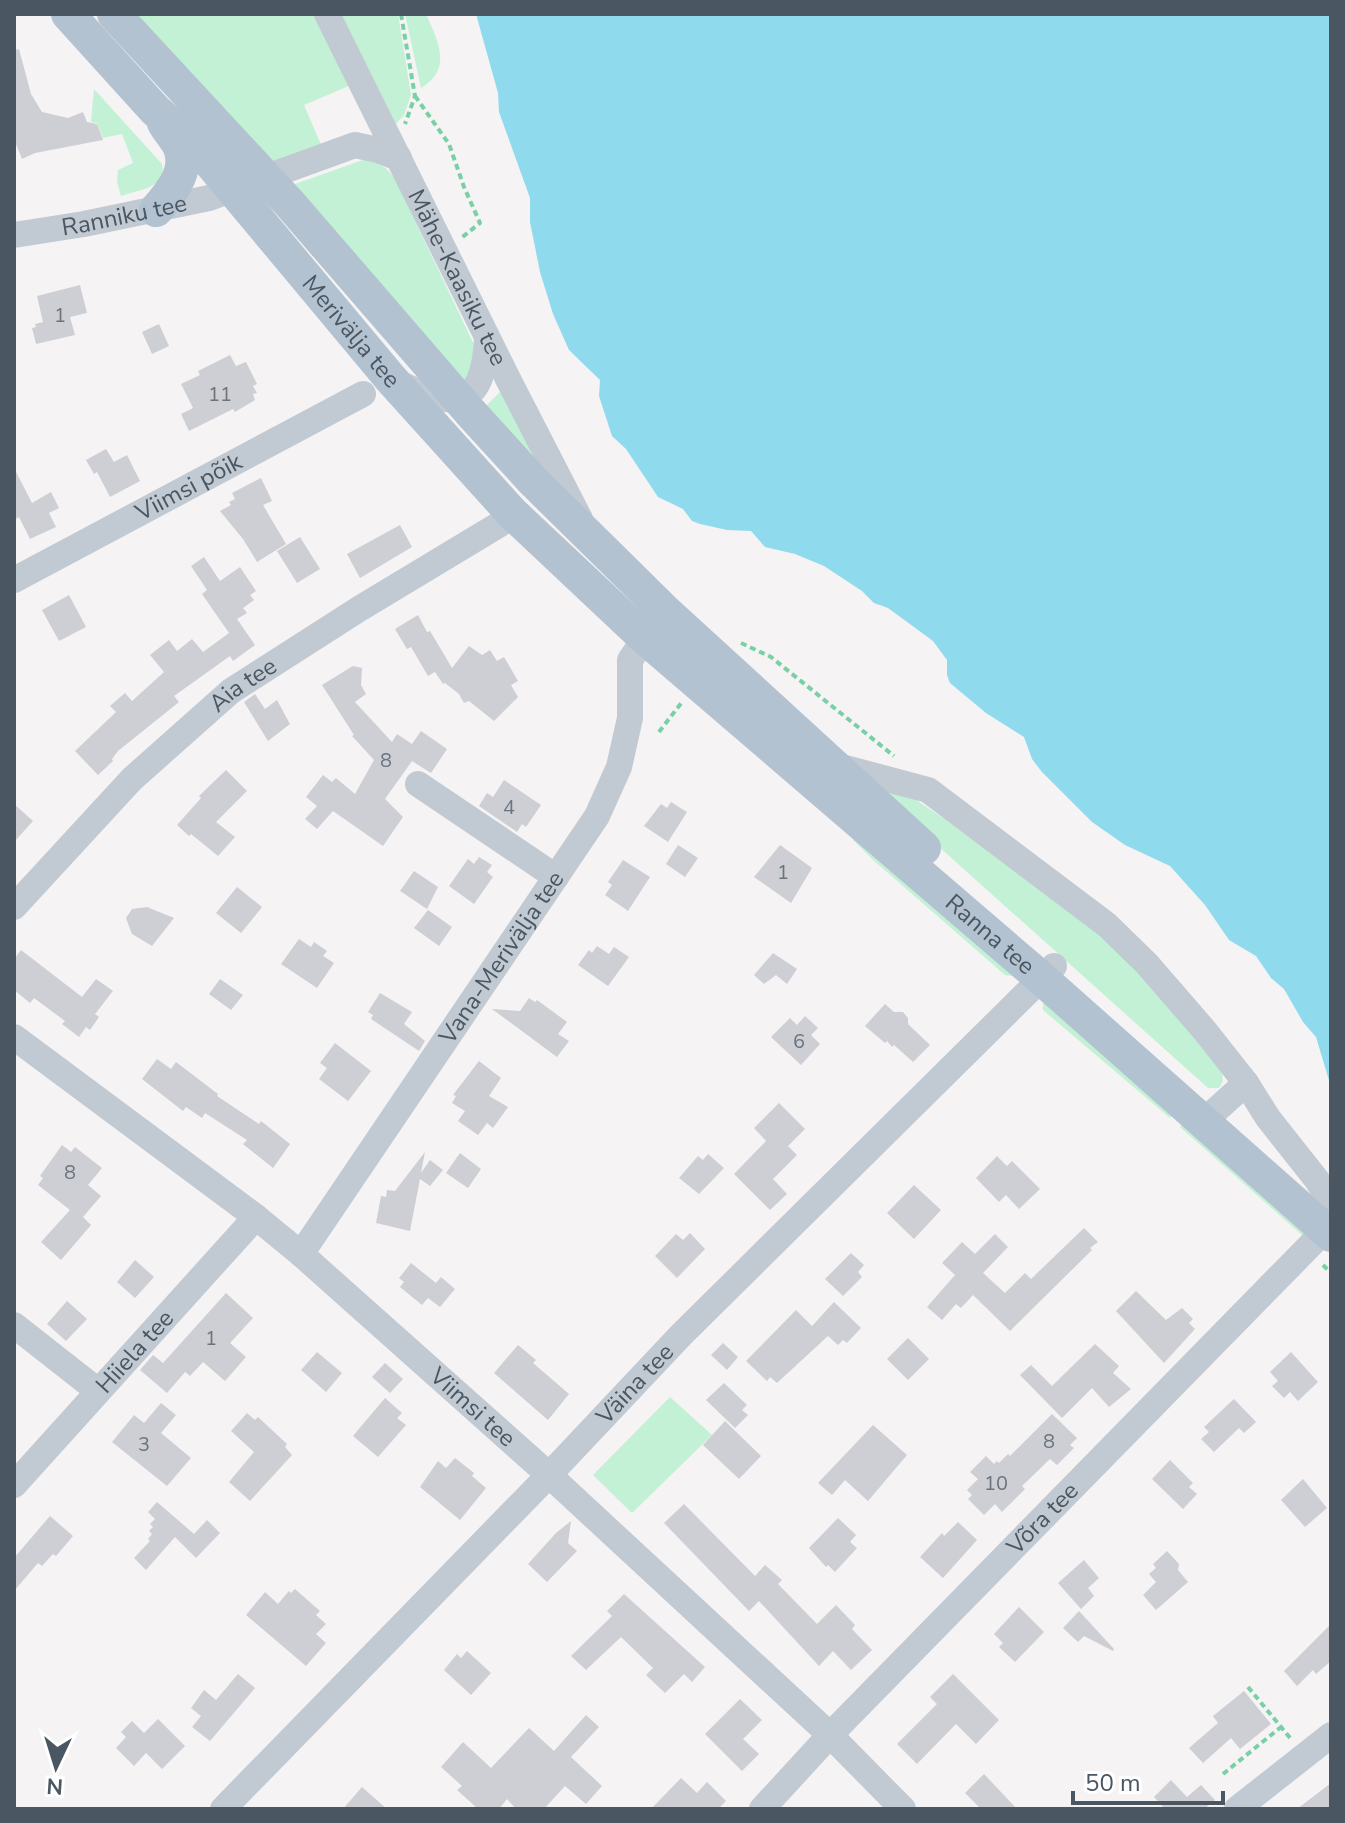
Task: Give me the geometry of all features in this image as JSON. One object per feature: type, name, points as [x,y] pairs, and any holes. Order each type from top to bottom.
[{"type":"main road","name":"Merivälja tee","points":[[68,14],[155,110],[199,149],[234,191],[377,386],[512,513],[656,625]]},
{"type":"main road","name":"Merivälja tee","points":[[114,14],[265,178],[533,481],[590,539],[656,625]]},
{"type":"main road","points":[[155,110],[182,152],[180,173],[173,190],[156,210]]},
{"type":"main road","name":"Ranna tee","points":[[656,625],[834,764],[1047,972]]},
{"type":"main road","name":"Ranna tee","points":[[656,625],[1330,1220]]},
{"type":"street","name":"Mähe-Kaasiku tee","points":[[327,14],[590,539]]},
{"type":"street","points":[[367,94],[366,124],[355,145],[399,158]]},
{"type":"street","name":"Ranniku tee","points":[[14,235],[156,210],[234,191],[355,145]]},
{"type":"street","points":[[377,386],[433,399],[459,399],[478,386],[486,368],[488,338]]},
{"type":"street","name":"Viimsi põik","points":[[14,580],[377,386]]},
{"type":"street","name":"Aia tee","points":[[14,907],[132,779],[231,691],[500,524],[512,513]]},
{"type":"street","name":"Vana-Merivälja tee","points":[[301,1254],[597,816],[619,767],[630,718],[630,660],[656,625]]},
{"type":"street","points":[[834,764],[928,790],[1107,925],[1147,964],[1246,1083],[1268,1118],[1317,1180],[1330,1220]]},
{"type":"street","points":[[418,784],[556,877]]},
{"type":"street","name":"Väina tee","points":[[223,1809],[681,1335],[1047,972]]},
{"type":"street","name":"Viimsi tee","points":[[14,1037],[301,1254],[549,1475],[830,1735],[903,1809]]},
{"type":"street","points":[[1210,1114],[1246,1083]]},
{"type":"street","name":"Hiiela tee","points":[[14,1485],[256,1217]]},
{"type":"street","name":"Võra tee","points":[[762,1809],[830,1735],[1330,1220]]},
{"type":"street","points":[[14,1325],[98,1391]]},
{"type":"street","points":[[1237,1809],[1331,1735]]},
{"type":"path","points":[[401,14],[415,96],[449,144],[480,223],[453,244]]},
{"type":"path","points":[[401,131],[415,96]]},
{"type":"path","points":[[659,732],[681,703]]},
{"type":"path","points":[[1248,1687],[1305,1756]]},
{"type":"path","points":[[1223,1774],[1281,1727]]},
{"type":"green space","points":[[131,14],[321,14],[351,85],[304,105],[322,147],[274,163]]},
{"type":"green space","points":[[341,14],[398,14],[411,95],[404,115],[396,124]]},
{"type":"green space","points":[[405,14],[426,14],[438,44],[440,63],[437,72],[421,88]]},
{"type":"green space","points":[[94,89],[162,164],[160,178],[150,187],[121,196],[118,170],[133,163],[122,134],[103,138],[97,123],[91,122]]},
{"type":"green space","points":[[363,160],[381,165],[395,179],[478,353],[465,385],[294,187],[295,184]]},
{"type":"green space","points":[[503,389],[540,462],[484,408]]},
{"type":"green space","points":[[893,792],[916,800],[946,820],[1100,934],[1144,977],[1222,1072],[1223,1081],[1219,1088],[1208,1088],[889,802],[887,795]]},
{"type":"green space","points":[[854,835],[1009,967],[1012,976],[1005,975],[872,859],[853,840]]},
{"type":"green space","points":[[1043,1002],[1174,1111],[1170,1118],[1043,1010]]},
{"type":"green space","points":[[1185,1121],[1305,1231],[1303,1236],[1180,1127]]},
{"type":"green space","points":[[670,1397],[712,1435],[632,1513],[593,1475]]},
{"type":"water","points":[[476,14],[1331,14],[1331,1087],[1316,1037],[1303,1022],[1284,989],[1271,978],[1256,956],[1229,940],[1205,905],[1170,866],[1125,845],[1092,822],[1042,772],[1032,759],[1024,737],[986,713],[950,683],[947,660],[933,641],[824,566],[795,554],[765,547],[751,531],[727,530],[692,521],[683,509],[658,497],[626,449],[612,436],[599,396],[600,380],[569,350],[553,314],[540,272],[530,222],[530,198],[499,112],[498,93]]},
{"type":"building","points":[[19,49],[31,94],[42,112],[68,118],[83,112],[87,122],[97,124],[103,140],[35,153],[22,159],[14,139],[14,50]]},
{"type":"building","points":[[80,285],[87,313],[70,317],[75,335],[36,344],[32,328],[43,322],[37,296]]},
{"type":"building","points":[[159,324],[169,346],[152,354],[142,332]]},
{"type":"building","points":[[230,355],[236,366],[246,362],[257,384],[253,386],[257,393],[253,394],[255,400],[189,431],[181,414],[193,408],[181,384],[200,375],[198,371]]},
{"type":"building","points":[[106,449],[114,462],[127,455],[140,481],[110,497],[97,472],[94,474],[86,460]]},
{"type":"building","points":[[14,468],[32,503],[51,492],[59,508],[49,513],[56,527],[30,539],[19,517],[14,520]]},
{"type":"building","points":[[261,478],[272,501],[263,505],[286,544],[257,562],[220,511],[235,499],[232,493]]},
{"type":"building","points":[[400,525],[412,547],[360,578],[347,554]]},
{"type":"building","points":[[300,537],[320,569],[297,583],[277,551]]},
{"type":"building","points":[[204,557],[220,581],[240,567],[256,591],[250,595],[254,600],[243,608],[247,613],[237,619],[255,645],[233,661],[230,656],[174,696],[179,702],[118,751],[113,761],[98,775],[75,751],[116,712],[110,706],[125,693],[132,701],[164,672],[150,655],[169,640],[177,651],[192,639],[203,652],[229,633],[202,594],[207,590],[191,566]]},
{"type":"building","points":[[69,595],[86,627],[59,641],[42,610]]},
{"type":"building","points":[[418,615],[452,668],[469,646],[482,655],[490,650],[497,661],[504,657],[518,681],[511,685],[518,697],[494,721],[469,701],[464,703],[459,694],[443,684],[435,672],[428,676],[411,647],[407,649],[395,629]]},
{"type":"building","points":[[353,666],[362,668],[361,685],[366,694],[355,702],[392,742],[397,734],[412,744],[421,731],[447,749],[431,773],[412,761],[385,799],[403,817],[383,846],[333,811],[317,829],[305,819],[317,806],[306,797],[323,775],[332,782],[336,778],[355,794],[374,760],[352,736],[322,685]]},
{"type":"building","points":[[255,694],[265,709],[277,700],[290,724],[268,741],[244,702]]},
{"type":"building","points":[[226,770],[247,791],[216,822],[235,837],[218,856],[177,825],[201,798],[199,796]]},
{"type":"building","points":[[504,780],[541,805],[526,827],[522,824],[517,832],[479,806],[487,793],[493,797]]},
{"type":"building","points":[[671,802],[687,812],[668,842],[644,826],[661,804],[667,808]]},
{"type":"building","points":[[14,804],[33,821],[14,842]]},
{"type":"building","points":[[678,845],[698,858],[685,877],[666,864]]},
{"type":"building","points":[[780,845],[812,868],[791,903],[754,877]]},
{"type":"building","points":[[479,857],[492,865],[487,872],[493,877],[474,904],[449,886],[468,859],[474,864]]},
{"type":"building","points":[[623,860],[650,877],[628,911],[605,895],[612,885],[608,882]]},
{"type":"building","points":[[414,871],[438,887],[427,909],[400,891]]},
{"type":"building","points":[[237,887],[262,907],[241,933],[216,913]]},
{"type":"building","points":[[147,907],[174,918],[152,946],[132,934],[126,918],[132,909]]},
{"type":"building","points":[[428,910],[452,927],[439,946],[414,928]]},
{"type":"building","points":[[299,939],[311,947],[314,942],[327,951],[323,956],[334,963],[317,988],[281,964]]},
{"type":"building","points":[[597,946],[609,954],[614,947],[629,957],[608,986],[578,965],[589,950],[592,953]]},
{"type":"building","points":[[21,950],[82,997],[96,979],[113,991],[95,1014],[99,1017],[90,1030],[86,1027],[79,1037],[62,1024],[65,1021],[34,998],[30,1003],[14,990],[14,959]]},
{"type":"building","points":[[773,953],[797,969],[787,984],[776,975],[764,984],[754,975]]},
{"type":"building","points":[[220,979],[243,995],[231,1010],[209,994]]},
{"type":"building","points":[[380,993],[412,1012],[404,1024],[425,1041],[419,1051],[371,1019],[373,1015],[368,1012]]},
{"type":"building","points":[[529,998],[535,1002],[537,1000],[567,1022],[558,1034],[569,1041],[557,1057],[492,1009],[520,1011]]},
{"type":"building","points":[[885,1004],[894,1012],[903,1012],[908,1024],[930,1045],[913,1062],[865,1026]]},
{"type":"building","points":[[805,1016],[818,1028],[811,1035],[820,1044],[801,1065],[771,1037],[790,1018],[797,1025]]},
{"type":"building","points":[[335,1043],[371,1071],[348,1101],[319,1079],[327,1068],[320,1063]]},
{"type":"building","points":[[157,1059],[171,1069],[176,1062],[217,1096],[259,1124],[261,1121],[290,1144],[273,1168],[243,1144],[247,1140],[205,1113],[202,1118],[186,1107],[183,1111],[142,1079]]},
{"type":"building","points":[[479,1061],[501,1078],[489,1096],[508,1107],[493,1128],[487,1123],[478,1135],[458,1121],[465,1111],[452,1103],[456,1096],[453,1095]]},
{"type":"building","points":[[779,1103],[805,1129],[788,1146],[797,1155],[773,1179],[787,1194],[770,1210],[734,1174],[766,1141],[754,1128]]},
{"type":"building","points":[[62,1145],[71,1152],[75,1147],[102,1168],[88,1185],[101,1196],[83,1217],[91,1225],[61,1260],[41,1242],[70,1210],[38,1185],[43,1178],[40,1176]]},
{"type":"building","points":[[425,1152],[421,1173],[430,1160],[443,1170],[430,1186],[420,1179],[410,1231],[376,1223],[381,1196],[386,1197],[387,1190],[395,1191]]},
{"type":"building","points":[[460,1153],[481,1169],[468,1188],[446,1173]]},
{"type":"building","points":[[708,1154],[724,1168],[699,1194],[679,1178],[698,1156],[703,1160]]},
{"type":"building","points":[[997,1156],[1007,1166],[1012,1161],[1040,1189],[1019,1209],[1006,1195],[999,1202],[976,1178]]},
{"type":"building","points":[[914,1185],[941,1210],[914,1239],[887,1213]]},
{"type":"building","points":[[1084,1228],[1098,1242],[1010,1331],[973,1295],[961,1308],[956,1304],[942,1320],[927,1307],[955,1275],[942,1263],[962,1242],[975,1254],[995,1234],[1008,1247],[983,1273],[1005,1293],[1025,1273],[1031,1279]]},
{"type":"building","points":[[690,1233],[705,1249],[677,1278],[655,1256],[676,1234],[683,1240]]},
{"type":"building","points":[[851,1253],[864,1265],[858,1272],[862,1277],[843,1296],[825,1279]]},
{"type":"building","points":[[135,1260],[154,1277],[135,1298],[117,1282]]},
{"type":"building","points":[[411,1263],[436,1283],[441,1277],[455,1289],[440,1307],[428,1298],[422,1305],[400,1287],[404,1282],[399,1278]]},
{"type":"building","points":[[1136,1291],[1166,1320],[1182,1308],[1193,1319],[1189,1323],[1195,1329],[1164,1363],[1116,1311]]},
{"type":"building","points":[[226,1293],[253,1318],[230,1343],[246,1357],[225,1381],[203,1362],[190,1376],[185,1372],[167,1393],[140,1370],[153,1355],[163,1363]]},
{"type":"building","points":[[67,1301],[87,1319],[66,1341],[47,1324]]},
{"type":"building","points":[[834,1302],[861,1328],[847,1343],[843,1340],[838,1345],[828,1336],[777,1383],[770,1377],[767,1381],[746,1361],[796,1310],[812,1326]]},
{"type":"building","points":[[908,1338],[929,1359],[908,1380],[887,1359]]},
{"type":"building","points":[[723,1343],[738,1357],[727,1370],[711,1355]]},
{"type":"building","points":[[1095,1344],[1119,1366],[1113,1373],[1131,1389],[1109,1407],[1092,1388],[1062,1418],[1020,1375],[1031,1365],[1052,1386]]},
{"type":"building","points":[[518,1345],[536,1360],[533,1363],[569,1394],[548,1420],[494,1373]]},
{"type":"building","points":[[317,1352],[342,1373],[326,1392],[301,1370]]},
{"type":"building","points":[[1291,1352],[1318,1382],[1298,1401],[1290,1392],[1284,1398],[1272,1386],[1278,1381],[1270,1372]]},
{"type":"building","points":[[385,1363],[403,1379],[390,1393],[372,1377]]},
{"type":"building","points":[[724,1383],[747,1405],[742,1410],[748,1415],[735,1428],[706,1400]]},
{"type":"building","points":[[385,1398],[402,1413],[397,1418],[406,1425],[378,1457],[353,1436]]},
{"type":"building","points":[[1234,1399],[1256,1422],[1244,1433],[1239,1428],[1214,1452],[1201,1439],[1209,1432],[1204,1427]]},
{"type":"building","points":[[161,1403],[176,1415],[161,1433],[191,1458],[167,1486],[112,1442],[134,1415],[144,1423]]},
{"type":"building","points":[[247,1413],[255,1420],[258,1417],[287,1444],[285,1447],[292,1455],[250,1501],[229,1482],[254,1452],[231,1431]]},
{"type":"building","points":[[1052,1414],[1077,1438],[1070,1445],[1074,1448],[1057,1465],[1050,1459],[1022,1486],[1025,1489],[1002,1512],[995,1504],[984,1515],[968,1499],[972,1495],[967,1490],[978,1479],[970,1472],[986,1456],[994,1464],[1008,1454],[1010,1456]]},
{"type":"building","points":[[725,1421],[761,1456],[739,1479],[703,1445]]},
{"type":"building","points":[[873,1425],[907,1455],[868,1501],[845,1480],[832,1495],[818,1483]]},
{"type":"building","points":[[455,1458],[474,1473],[472,1476],[486,1488],[460,1520],[420,1487],[438,1461],[446,1468]]},
{"type":"building","points":[[1170,1460],[1193,1483],[1189,1487],[1197,1494],[1183,1509],[1152,1479]]},
{"type":"building","points":[[1303,1479],[1327,1508],[1305,1527],[1281,1500]]},
{"type":"building","points":[[157,1502],[194,1534],[207,1520],[220,1533],[196,1558],[175,1537],[146,1570],[134,1558],[150,1541],[148,1539],[152,1534],[149,1531],[153,1527],[150,1524],[155,1519],[148,1512]]},
{"type":"building","points":[[684,1504],[755,1576],[765,1565],[782,1580],[778,1584],[817,1624],[836,1605],[855,1625],[852,1629],[872,1650],[851,1670],[833,1651],[819,1666],[759,1601],[749,1611],[664,1523]]},
{"type":"building","points":[[50,1516],[73,1536],[56,1556],[53,1554],[42,1566],[38,1563],[14,1591],[14,1558]]},
{"type":"building","points":[[838,1518],[856,1535],[850,1542],[857,1548],[835,1572],[828,1565],[826,1567],[809,1548]]},
{"type":"building","points":[[571,1521],[568,1543],[577,1551],[547,1582],[528,1564]]},
{"type":"building","points":[[958,1522],[977,1540],[943,1578],[920,1557],[942,1533],[944,1536]]},
{"type":"building","points":[[1167,1551],[1179,1564],[1178,1570],[1188,1582],[1156,1610],[1143,1595],[1156,1582],[1149,1574],[1156,1568],[1153,1564]]},
{"type":"building","points":[[1084,1560],[1099,1578],[1088,1588],[1094,1596],[1081,1609],[1058,1583]]},
{"type":"building","points":[[295,1589],[320,1611],[316,1615],[326,1624],[316,1634],[326,1643],[306,1666],[246,1615],[265,1592],[278,1604],[289,1591],[291,1593]]},
{"type":"building","points":[[624,1594],[705,1667],[692,1682],[684,1674],[665,1693],[646,1675],[653,1668],[621,1637],[586,1670],[571,1656],[612,1616],[607,1611]]},
{"type":"building","points":[[1019,1607],[1044,1632],[1015,1662],[999,1647],[1003,1643],[994,1634]]},
{"type":"building","points":[[1079,1611],[1113,1651],[1084,1636],[1078,1642],[1063,1628]]},
{"type":"building","points":[[1331,1624],[1331,1661],[1316,1674],[1313,1670],[1297,1686],[1284,1671]]},
{"type":"building","points":[[467,1651],[491,1673],[471,1695],[444,1670],[457,1654],[461,1658]]},
{"type":"building","points":[[238,1674],[255,1688],[210,1741],[192,1727],[201,1716],[191,1708],[204,1690],[216,1700]]},
{"type":"building","points":[[953,1674],[999,1720],[976,1744],[956,1724],[917,1764],[897,1744],[937,1704],[930,1697]]},
{"type":"building","points":[[1244,1691],[1271,1724],[1240,1749],[1231,1738],[1203,1763],[1189,1748],[1218,1723],[1213,1716]]},
{"type":"building","points":[[740,1699],[762,1720],[743,1739],[759,1754],[742,1771],[705,1734]]},
{"type":"building","points":[[586,1715],[599,1727],[571,1757],[602,1786],[586,1804],[565,1786],[544,1809],[516,1809],[507,1799],[499,1809],[478,1809],[457,1790],[462,1786],[441,1767],[463,1742],[491,1768],[529,1728],[554,1751]]},
{"type":"building","points":[[158,1719],[185,1746],[162,1769],[146,1753],[134,1766],[116,1748],[126,1737],[121,1732],[132,1721],[144,1733]]},
{"type":"building","points":[[984,1774],[1017,1809],[981,1809],[965,1793]]},
{"type":"building","points":[[681,1778],[697,1793],[707,1782],[726,1801],[718,1809],[651,1809]]},
{"type":"building","points":[[1171,1780],[1187,1797],[1201,1785],[1215,1800],[1204,1809],[1165,1809],[1154,1797]]},
{"type":"building","points":[[1331,1783],[1331,1809],[1297,1809]]},
{"type":"building","points":[[362,1787],[387,1809],[343,1809]]}]
